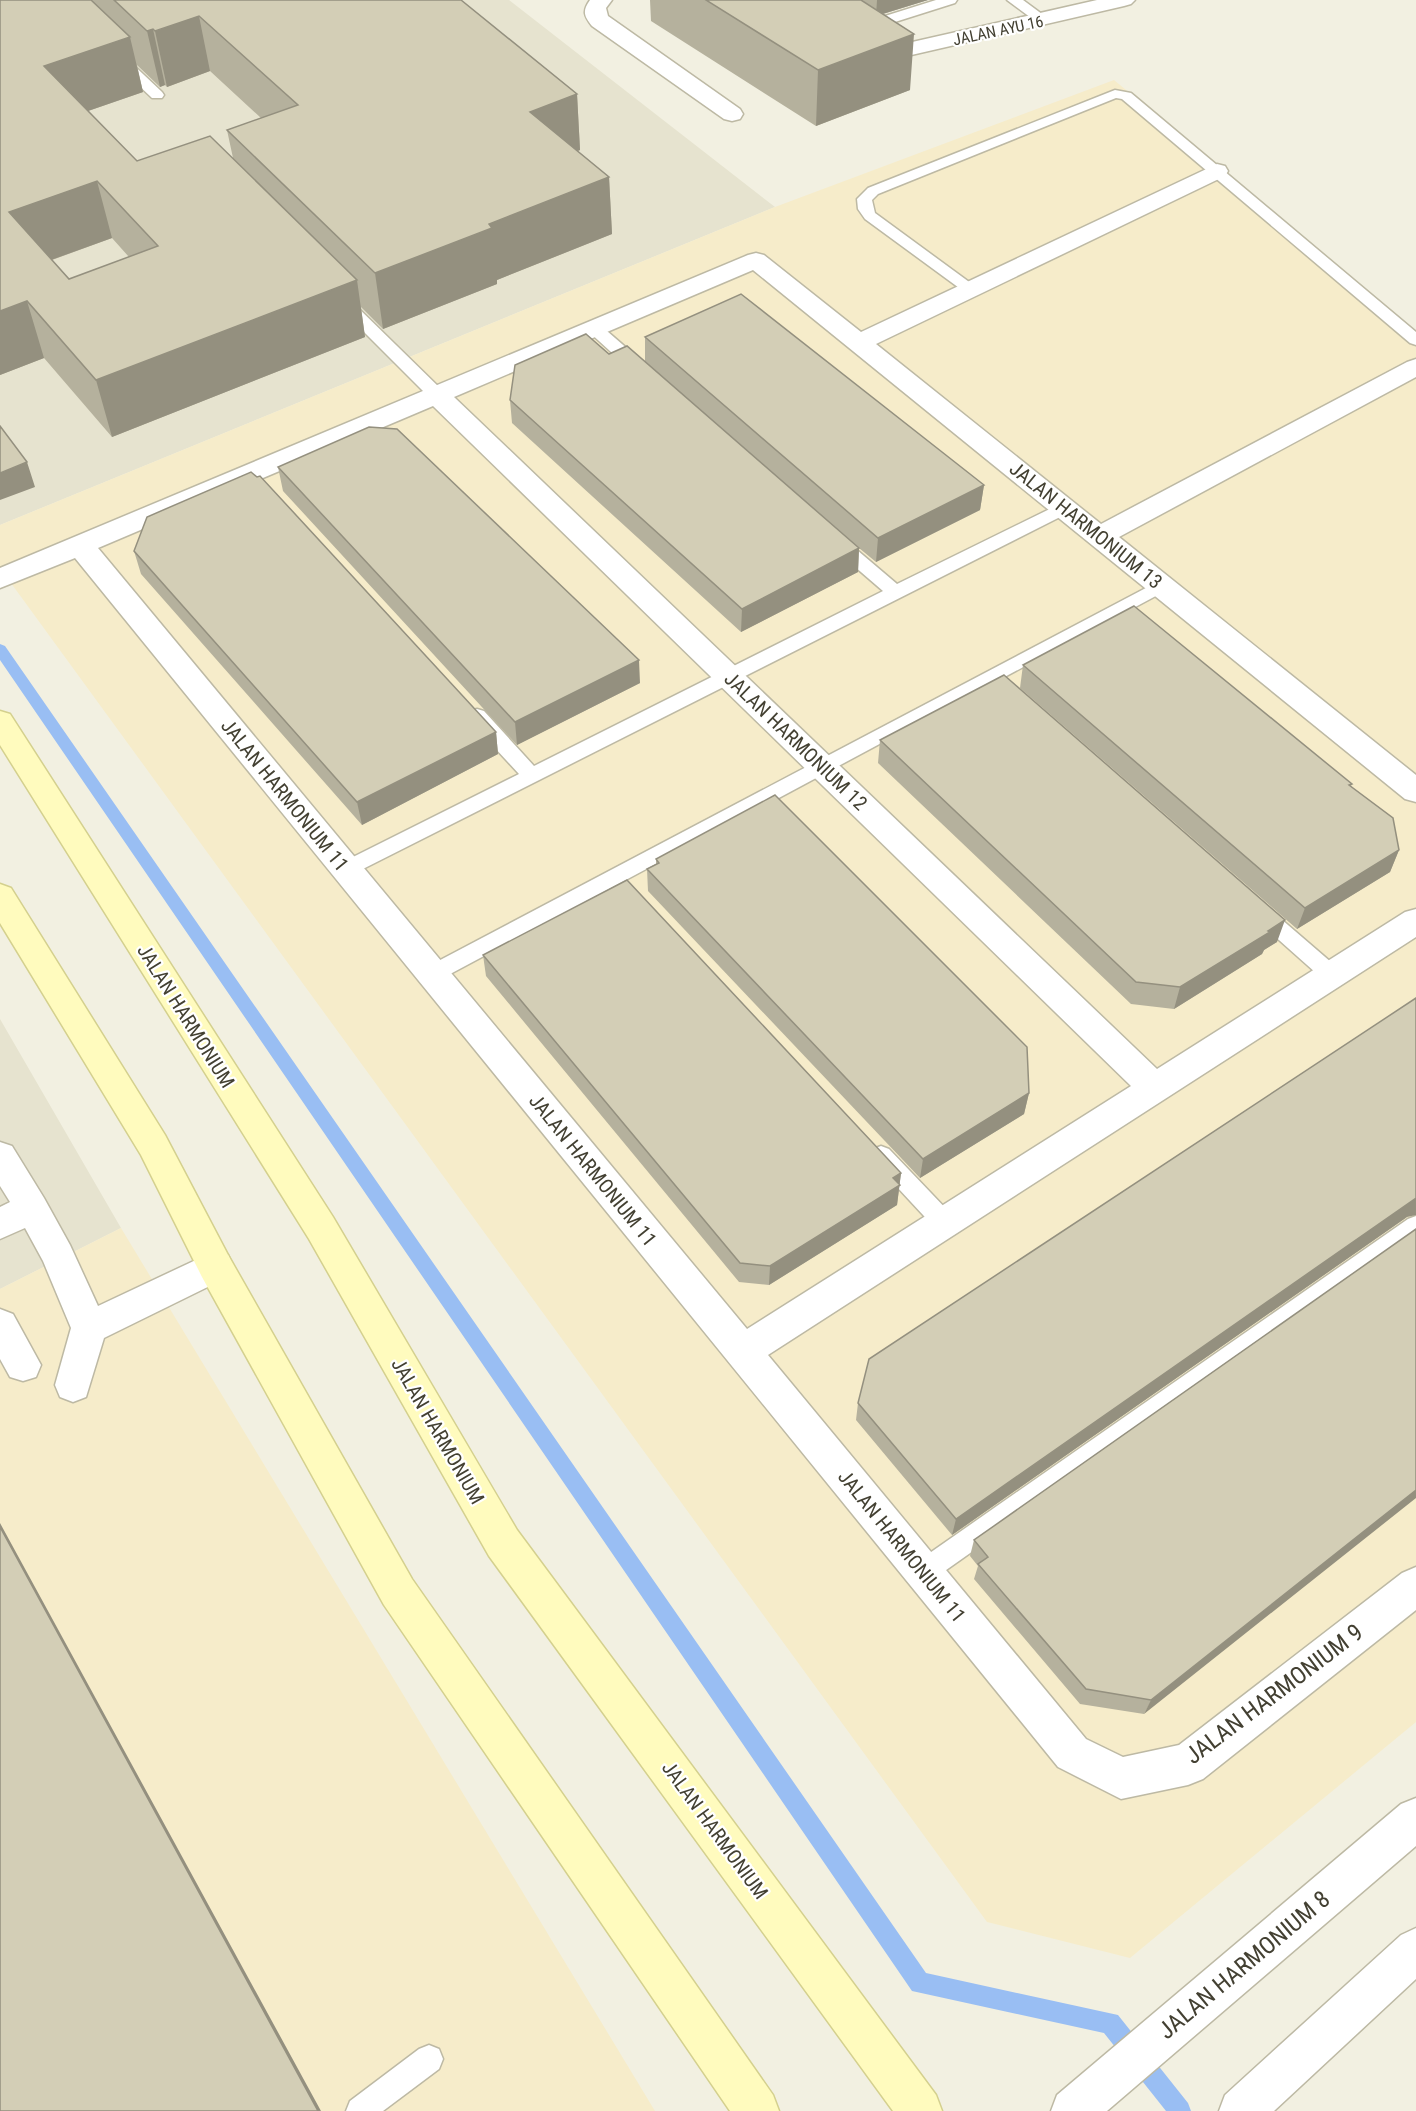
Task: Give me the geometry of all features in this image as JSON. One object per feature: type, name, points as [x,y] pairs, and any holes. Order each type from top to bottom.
[{"type":"main road","name":"JALAN HARMONIUM","points":[[0,722],[321,1228],[503,1543],[920,2111]]},
{"type":"main road","points":[[0,896],[153,1145],[215,1266],[398,1592],[757,2111]]},
{"type":"street","points":[[601,0],[595,8],[595,15],[600,21],[732,114]]},
{"type":"street","name":"JALAN AYU 16","points":[[907,50],[1124,0]]},
{"type":"street","points":[[852,13],[934,68]]},
{"type":"street","points":[[859,343],[1217,171]]},
{"type":"street","name":"JALAN HARMONIUM 13","points":[[594,328],[756,260],[1161,586],[1411,780]]},
{"type":"street","points":[[0,579],[80,545],[261,481],[437,395],[594,328]]},
{"type":"street","points":[[1100,536],[1416,368]]},
{"type":"street","name":"JALAN HARMONIUM 12","points":[[437,395],[1155,1088]]},
{"type":"street","name":"JALAN HARMONIUM 11","points":[[80,545],[1072,1753],[1121,1778]]},
{"type":"street","points":[[742,1352],[1416,921]]},
{"type":"street","points":[[0,1156],[58,1256],[89,1328],[73,1385]]},
{"type":"street","points":[[0,1224],[32,1209]]},
{"type":"street","points":[[89,1328],[215,1266]]},
{"type":"street","points":[[0,1325],[23,1365]]},
{"type":"street","name":"JALAN HARMONIUM 9","points":[[1121,1778],[1188,1764],[1416,1586]]},
{"type":"street","name":"JALAN HARMONIUM 8","points":[[1087,2099],[1416,1820]]},
{"type":"street","points":[[1241,2111],[1416,1950]]},
{"type":"lane","points":[[871,25],[950,0]]},
{"type":"lane","points":[[1014,0],[1043,20]]},
{"type":"lane","points":[[106,47],[157,96]]},
{"type":"lane","points":[[971,290],[870,216],[865,209],[864,199],[873,191],[1115,94],[1126,96],[1416,340]]},
{"type":"lane","points":[[337,296],[437,395]]},
{"type":"lane","points":[[594,328],[648,375]]},
{"type":"lane","points":[[346,869],[1064,508]]},
{"type":"lane","points":[[825,530],[895,592]]},
{"type":"lane","points":[[432,974],[1161,586]]},
{"type":"lane","points":[[991,676],[1009,692]]},
{"type":"lane","points":[[468,706],[532,776]]},
{"type":"lane","points":[[618,875],[634,892]]},
{"type":"lane","points":[[1242,896],[1332,975]]},
{"type":"lane","points":[[871,1144],[944,1222]]},
{"type":"lane","points":[[923,1572],[1416,1226]]},
{"type":"lane","points":[[360,2111],[429,2059]]},
{"type":"shaded area","points":[[0,0],[509,0],[775,207],[0,525]]},
{"type":"shaded area","points":[[1114,80],[1416,331],[1416,1722],[1130,1958],[987,1922],[0,568],[0,525],[775,207]]},
{"type":"shaded area","points":[[0,1019],[121,1228],[0,1289]]},
{"type":"shaded area","points":[[121,1228],[655,2111],[0,2111],[0,1289]]},
{"type":"building","points":[[0,0],[91,0],[130,37],[44,66],[137,161],[210,136],[357,280],[96,380],[27,301],[0,311]],"holes":[[[97,181],[158,246],[69,279],[9,212]]]},
{"type":"building","points":[[114,0],[461,0],[577,94],[530,112],[609,177],[489,224],[492,228],[375,273],[227,130],[298,105],[199,16],[155,31],[153,29],[147,31]]},
{"type":"building","points":[[706,0],[861,0],[914,34],[818,70]]},
{"type":"building","points":[[741,294],[984,485],[878,538],[645,337]]},
{"type":"building","points":[[586,334],[609,354],[627,346],[859,548],[742,609],[510,400],[515,365]]},
{"type":"building","points":[[0,426],[27,462],[0,473]]},
{"type":"building","points":[[369,427],[397,429],[639,660],[515,722],[278,467]]},
{"type":"building","points":[[251,472],[257,477],[260,476],[496,732],[357,802],[134,551],[147,517]]},
{"type":"building","points":[[1134,606],[1352,784],[1349,785],[1393,818],[1399,850],[1305,908],[1023,665]]},
{"type":"building","points":[[1004,675],[1285,920],[1268,931],[1270,932],[1180,987],[1136,982],[880,740]]},
{"type":"building","points":[[775,795],[1027,1047],[1029,1093],[923,1159],[647,869],[659,863],[656,859]]},
{"type":"building","points":[[627,880],[901,1173],[893,1178],[900,1185],[770,1266],[740,1263],[483,955]]},
{"type":"building","points":[[1416,998],[1416,1198],[956,1519],[858,1403],[869,1359]]},
{"type":"building","points":[[1416,1229],[1416,1490],[1151,1700],[1086,1689],[978,1564],[988,1557],[974,1540]]},
{"type":"building","points":[[0,1527],[318,2111],[0,2111]]},
{"type":"waterway","points":[[0,649],[920,1983],[1110,2023],[1180,2111]]}]
